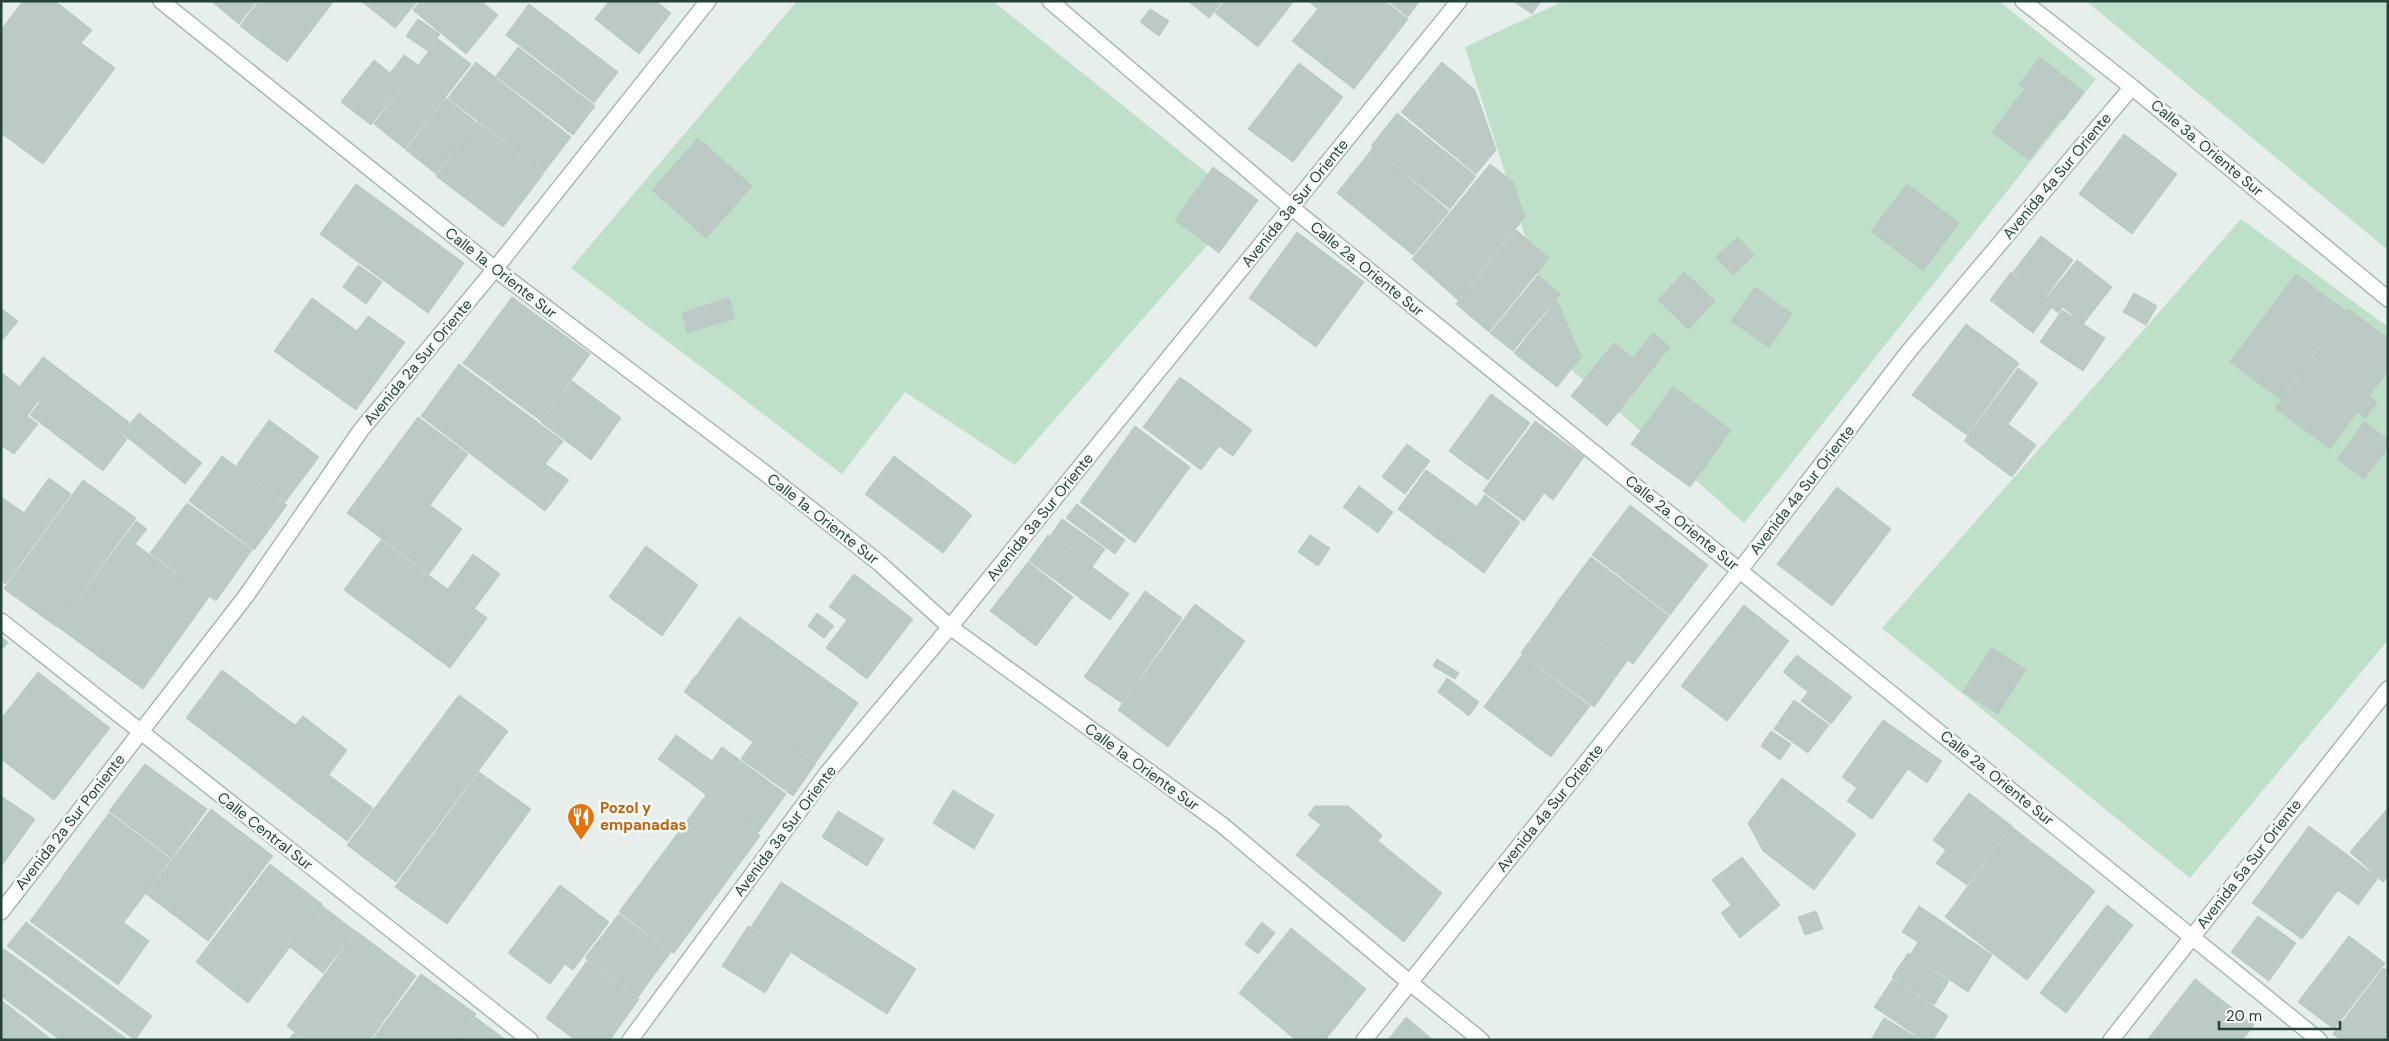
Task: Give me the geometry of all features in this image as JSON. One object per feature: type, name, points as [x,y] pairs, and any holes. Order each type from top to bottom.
[{"type":"street","name":"Calle 1a. Oriente Sur","points":[[161,1],[495,269],[765,473],[870,556],[950,627],[1221,824],[1481,1040]]},
{"type":"street","name":"Avenida 2a Sur Oriente","points":[[139,732],[246,596],[361,430],[495,269],[708,1]]},
{"type":"street","name":"Calle 2a. Oriente Sur","points":[[1050,1],[1292,208],[2319,1040]]},
{"type":"street","name":"Avenida 3a Sur Oriente","points":[[630,1040],[828,772],[950,627],[1459,1]]},
{"type":"street","name":"Calle 3a. Oriente Sur","points":[[2023,1],[2132,87],[2388,299]]},
{"type":"street","name":"Avenida 4a Sur Oriente","points":[[1364,1040],[1740,570],[1909,351],[2132,87]]},
{"type":"street","name":"Calle Central Sur","points":[[1,621],[530,1040]]},
{"type":"street","name":"Avenida 5a Sur Oriente","points":[[2111,1040],[2388,689]]},
{"type":"street","name":"Avenida 2a Sur Poniente","points":[[1,912],[139,732]]},
{"type":"green space","points":[[797,1],[993,1],[1244,203],[1015,465],[905,392],[842,474],[571,268]]},
{"type":"green space","points":[[1564,1],[1999,1],[2096,79],[1744,523],[1566,365],[1465,47]]},
{"type":"green space","points":[[2086,1],[2388,1],[2388,250]]},
{"type":"green space","points":[[2241,219],[2388,327],[2388,640],[2190,878],[1882,628]]},
{"type":"building","points":[[23,1],[55,1],[92,30],[81,43],[115,68],[43,164],[1,133],[1,30]]},
{"type":"building","points":[[211,1],[257,1],[239,24]]},
{"type":"building","points":[[259,1],[334,1],[287,62],[240,26]]},
{"type":"building","points":[[361,1],[414,1],[416,3],[395,28]]},
{"type":"building","points":[[420,1],[481,1],[498,15],[466,54],[413,10]]},
{"type":"building","points":[[606,1],[656,1],[671,13],[639,54],[595,19],[608,3]]},
{"type":"building","points":[[1188,1],[1223,1],[1209,18]]},
{"type":"building","points":[[1225,1],[1294,1],[1258,47],[1215,13]]},
{"type":"building","points":[[1308,1],[1385,1],[1408,19],[1354,89],[1292,41],[1318,9]]},
{"type":"building","points":[[1388,1],[1420,1],[1408,17]]},
{"type":"building","points":[[1513,1],[1541,1],[1532,14]]},
{"type":"building","points":[[529,4],[618,72],[594,103],[506,35]]},
{"type":"building","points":[[1150,9],[1169,21],[1159,36],[1140,22]]},
{"type":"building","points":[[418,19],[440,34],[428,51],[406,36]]},
{"type":"building","points":[[438,39],[471,64],[405,149],[374,124]]},
{"type":"building","points":[[518,47],[595,106],[573,135],[496,76]]},
{"type":"building","points":[[404,55],[418,65],[371,125],[341,102],[374,60],[390,73]]},
{"type":"building","points":[[2040,57],[2084,92],[2063,120],[2019,84]]},
{"type":"building","points":[[476,62],[571,137],[544,172],[448,98]]},
{"type":"building","points":[[1442,62],[1475,90],[1496,150],[1476,174],[1401,112]]},
{"type":"building","points":[[1299,63],[1343,97],[1293,162],[1248,129]]},
{"type":"building","points":[[2024,90],[2061,118],[2029,160],[1992,132]]},
{"type":"building","points":[[446,98],[476,122],[436,174],[406,150]]},
{"type":"building","points":[[1397,113],[1476,176],[1450,209],[1371,146]]},
{"type":"building","points":[[477,122],[544,173],[503,227],[436,176]]},
{"type":"building","points":[[2124,134],[2177,174],[2132,234],[2079,194]]},
{"type":"building","points":[[698,138],[752,186],[706,238],[652,190]]},
{"type":"building","points":[[1373,148],[1449,211],[1413,255],[1337,193]]},
{"type":"building","points":[[1490,164],[1513,182],[1525,217],[1458,300],[1412,259]]},
{"type":"building","points":[[1213,167],[1258,200],[1219,253],[1175,220]]},
{"type":"building","points":[[356,184],[464,263],[428,313],[320,234]]},
{"type":"building","points":[[1907,184],[1959,223],[1923,271],[1871,231]]},
{"type":"building","points":[[1516,230],[1549,258],[1489,332],[1456,304]]},
{"type":"building","points":[[1297,232],[1364,282],[1316,347],[1249,298]]},
{"type":"building","points":[[2041,236],[2073,260],[2045,298],[2013,272]]},
{"type":"building","points":[[1738,237],[1754,255],[1733,275],[1716,257]]},
{"type":"building","points":[[2077,260],[2112,287],[2083,324],[2063,307],[2058,313],[2044,301]]},
{"type":"building","points":[[358,265],[382,282],[366,304],[343,287]]},
{"type":"building","points":[[1684,272],[1715,301],[1688,329],[1658,300]]},
{"type":"building","points":[[2011,272],[2045,298],[2043,301],[2051,308],[2033,333],[1990,300]]},
{"type":"building","points":[[2296,274],[2345,311],[2280,399],[2230,362]]},
{"type":"building","points":[[1538,275],[1560,294],[1513,351],[1490,333]]},
{"type":"building","points":[[1755,287],[1792,314],[1769,347],[1731,321]]},
{"type":"building","points":[[2134,293],[2157,306],[2146,325],[2123,312]]},
{"type":"building","points":[[512,297],[590,354],[541,421],[463,363]]},
{"type":"building","points":[[312,298],[357,331],[368,316],[405,342],[356,410],[274,351]]},
{"type":"building","points":[[729,298],[735,318],[688,333],[682,313]]},
{"type":"building","points":[[1556,301],[1581,357],[1557,387],[1514,353]]},
{"type":"building","points":[[1,308],[18,321],[1,342]]},
{"type":"building","points":[[2348,309],[2388,338],[2388,371],[2369,396],[2377,402],[2366,418],[2357,412],[2330,449],[2275,408]]},
{"type":"building","points":[[2062,310],[2105,338],[2083,371],[2040,342]]},
{"type":"building","points":[[1966,324],[2019,363],[1967,435],[1912,395]]},
{"type":"building","points":[[1653,333],[1670,347],[1607,426],[1571,396],[1614,343],[1633,358]]},
{"type":"building","points":[[43,357],[129,422],[121,434],[127,439],[103,471],[30,415],[40,402],[20,386]]},
{"type":"building","points":[[459,364],[563,441],[545,464],[569,480],[545,511],[421,416]]},
{"type":"building","points":[[2018,368],[2038,383],[2008,424],[2036,445],[2012,477],[1964,441]]},
{"type":"building","points":[[1,372],[38,401],[27,416],[38,424],[14,454],[1,445]]},
{"type":"building","points":[[1180,377],[1252,430],[1233,456],[1219,446],[1201,470],[1143,427]]},
{"type":"building","points":[[572,381],[621,418],[591,460],[541,422]]},
{"type":"building","points":[[1673,387],[1731,430],[1690,487],[1631,444]]},
{"type":"building","points":[[1491,394],[1530,423],[1488,480],[1449,451]]},
{"type":"building","points":[[139,413],[202,463],[185,484],[122,433]]},
{"type":"building","points":[[418,417],[468,454],[430,505],[381,467]]},
{"type":"building","points":[[269,420],[319,457],[285,502],[236,466]]},
{"type":"building","points":[[1535,421],[1584,457],[1553,500],[1544,493],[1524,521],[1483,491]]},
{"type":"building","points":[[2364,422],[2388,439],[2388,447],[2364,479],[2337,459]]},
{"type":"building","points":[[1135,426],[1190,467],[1135,543],[1080,502]]},
{"type":"building","points":[[1407,444],[1430,461],[1405,494],[1382,477]]},
{"type":"building","points":[[222,456],[287,505],[254,550],[189,501]]},
{"type":"building","points":[[894,456],[972,515],[943,553],[865,494]]},
{"type":"building","points":[[380,468],[462,529],[429,574],[347,513]]},
{"type":"building","points":[[1426,470],[1476,506],[1447,546],[1398,509]]},
{"type":"building","points":[[49,478],[71,494],[6,584],[1,581],[1,500],[3,498],[24,513]]},
{"type":"building","points":[[83,480],[136,518],[57,627],[4,589]]},
{"type":"building","points":[[1359,486],[1393,512],[1378,533],[1343,507]]},
{"type":"building","points":[[1837,487],[1891,529],[1832,606],[1777,564]]},
{"type":"building","points":[[1485,495],[1520,522],[1484,573],[1448,546]]},
{"type":"building","points":[[187,503],[252,550],[216,601],[150,553]]},
{"type":"building","points":[[1077,504],[1125,540],[1115,554],[1066,518]]},
{"type":"building","points":[[1630,505],[1708,565],[1670,615],[1592,555]]},
{"type":"building","points":[[1062,519],[1105,549],[1092,567],[1050,536]]},
{"type":"building","points":[[136,521],[147,529],[135,544],[209,597],[143,689],[58,627]]},
{"type":"building","points":[[1048,535],[1129,594],[1110,620],[1029,561]]},
{"type":"building","points":[[1310,535],[1330,548],[1318,566],[1298,552]]},
{"type":"building","points":[[381,540],[487,618],[450,668],[344,590]]},
{"type":"building","points":[[646,546],[698,585],[662,636],[609,597]]},
{"type":"building","points":[[473,554],[500,574],[475,608],[448,589]]},
{"type":"building","points":[[1591,557],[1669,616],[1633,664],[1555,605]]},
{"type":"building","points":[[1028,562],[1073,597],[1036,646],[990,611]]},
{"type":"building","points":[[854,574],[913,619],[867,679],[826,648],[847,620],[829,607]]},
{"type":"building","points":[[1145,591],[1182,618],[1122,703],[1084,677]]},
{"type":"building","points":[[1195,604],[1245,641],[1168,747],[1118,710]]},
{"type":"building","points":[[1744,605],[1789,641],[1727,721],[1681,686]]},
{"type":"building","points":[[1555,606],[1628,660],[1594,707],[1521,653]]},
{"type":"building","points":[[817,613],[834,626],[824,638],[808,626]]},
{"type":"building","points":[[739,617],[858,703],[816,762],[696,676]]},
{"type":"building","points":[[1,637],[8,642],[1,651]]},
{"type":"building","points":[[1991,648],[2026,669],[1998,714],[1963,692]]},
{"type":"building","points":[[1522,655],[1590,706],[1551,757],[1484,707]]},
{"type":"building","points":[[1797,655],[1852,697],[1831,724],[1801,701],[1808,692],[1783,672]]},
{"type":"building","points":[[1437,659],[1459,673],[1455,679],[1433,666]]},
{"type":"building","points":[[222,670],[281,715],[244,762],[186,718]]},
{"type":"building","points":[[38,672],[110,728],[54,800],[1,759],[1,719]]},
{"type":"building","points":[[695,676],[816,763],[793,796],[741,759],[753,742],[684,692]]},
{"type":"building","points":[[1447,678],[1479,702],[1469,716],[1438,692]]},
{"type":"building","points":[[459,695],[508,731],[396,882],[347,845]]},
{"type":"building","points":[[1794,700],[1829,725],[1808,753],[1774,729]]},
{"type":"building","points":[[281,715],[295,725],[303,716],[347,750],[304,808],[244,762]]},
{"type":"building","points":[[1883,720],[1942,761],[1927,783],[1908,769],[1872,819],[1847,801],[1857,788],[1842,777]]},
{"type":"building","points":[[1771,731],[1791,744],[1780,760],[1761,746]]},
{"type":"building","points":[[676,735],[712,761],[722,747],[786,794],[758,833],[658,759]]},
{"type":"building","points":[[145,764],[207,809],[172,858],[109,811]]},
{"type":"building","points":[[479,772],[531,809],[447,924],[395,887]]},
{"type":"building","points":[[329,775],[373,808],[347,841],[304,808]]},
{"type":"building","points":[[1782,778],[1856,834],[1814,890],[1763,851],[1748,823]]},
{"type":"building","points":[[953,790],[994,815],[974,849],[933,823]]},
{"type":"building","points":[[1969,793],[2012,826],[1967,885],[1936,863],[1946,850],[1933,840]]},
{"type":"building","points":[[706,795],[760,836],[674,953],[619,912]]},
{"type":"building","points":[[1,796],[35,819],[1,867]]},
{"type":"building","points":[[1315,806],[1348,806],[1382,835],[1378,841],[1442,893],[1404,942],[1296,855],[1321,825],[1308,815]]},
{"type":"building","points":[[2388,808],[2388,877],[2383,882],[2350,852]]},
{"type":"building","points":[[211,809],[273,856],[208,941],[146,894]]},
{"type":"building","points":[[838,811],[884,839],[867,866],[822,837]]},
{"type":"building","points":[[109,813],[171,859],[124,922],[62,877]]},
{"type":"building","points":[[2309,826],[2378,878],[2358,905],[2338,890],[2302,939],[2252,903]]},
{"type":"building","points":[[2012,827],[2095,891],[2027,980],[1945,917]]},
{"type":"building","points":[[1742,857],[1780,905],[1740,938],[1721,913],[1731,905],[1712,880]]},
{"type":"building","points":[[270,864],[322,904],[248,1003],[196,962]]},
{"type":"building","points":[[62,878],[149,941],[118,985],[30,921]]},
{"type":"building","points":[[781,882],[916,969],[887,1014],[751,927]]},
{"type":"building","points":[[560,885],[609,922],[573,970],[565,964],[550,984],[508,953]]},
{"type":"building","points":[[321,905],[355,931],[323,973],[290,947]]},
{"type":"building","points":[[2107,905],[2133,925],[2066,1013],[2040,993]]},
{"type":"building","points":[[1919,906],[1992,955],[1968,992],[1911,954],[1918,942],[1902,932]]},
{"type":"building","points":[[1816,911],[1823,929],[1805,935],[1798,917]]},
{"type":"building","points":[[619,914],[671,952],[638,997],[585,958]]},
{"type":"building","points":[[2258,916],[2296,943],[2269,981],[2231,952]]},
{"type":"building","points":[[26,922],[152,1016],[135,1040],[7,946]]},
{"type":"building","points":[[1262,922],[1275,933],[1258,954],[1245,944]]},
{"type":"building","points":[[748,926],[790,953],[765,993],[722,966]]},
{"type":"building","points":[[1291,928],[1366,989],[1325,1040],[1296,1040],[1239,993]]},
{"type":"building","points":[[356,931],[416,976],[370,1040],[305,1040],[287,1026]]},
{"type":"building","points":[[2349,936],[2385,963],[2334,1029],[2298,1002]]},
{"type":"building","points":[[4,949],[128,1040],[60,1040],[1,996],[1,953]]},
{"type":"building","points":[[1908,953],[1949,981],[1934,1005],[1892,977]]},
{"type":"building","points":[[587,961],[639,999],[610,1040],[575,1040],[546,1018]]},
{"type":"building","points":[[2383,968],[2388,971],[2388,1040],[2341,1040],[2333,1034]]},
{"type":"building","points":[[421,974],[476,1014],[457,1040],[372,1040]]},
{"type":"building","points":[[1893,979],[1948,1016],[1933,1040],[1923,1040],[1874,1007]]},
{"type":"building","points":[[2195,979],[2254,1025],[2242,1040],[2147,1040]]},
{"type":"building","points":[[1,1000],[52,1040],[1,1040]]},
{"type":"building","points":[[475,1017],[506,1040],[458,1040]]},
{"type":"building","points":[[1406,1017],[1433,1040],[1388,1040]]},
{"type":"building","points":[[1884,1018],[1918,1038],[1918,1040],[1871,1040]]},
{"type":"building","points":[[294,1033],[303,1040],[288,1040]]},
{"type":"place","name":"Pozol y empanadas","points":[[581,841]]}]
